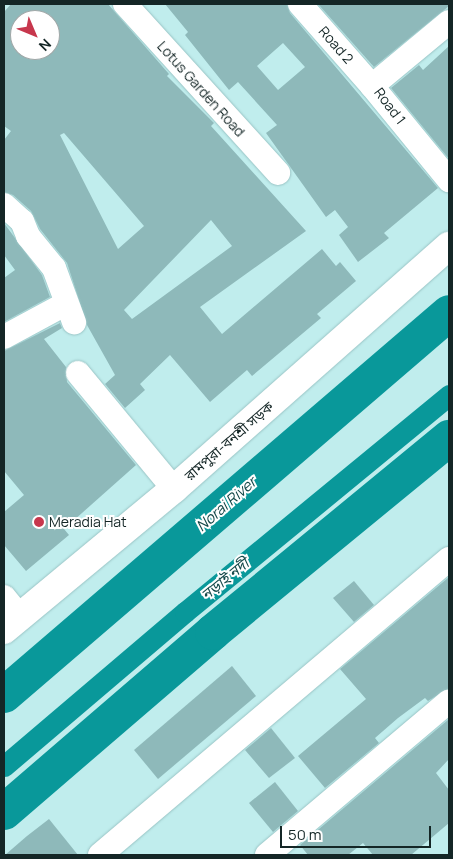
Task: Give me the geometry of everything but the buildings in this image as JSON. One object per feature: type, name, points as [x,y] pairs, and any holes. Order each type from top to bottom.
[{"type":"main road","name":"রামপুরা-বনশ্রী সড়ক","points":[[9,615],[174,489],[449,246]]},
{"type":"street","name":"Lotus Garden Road","points":[[125,4],[278,173]]},
{"type":"street","name":"Road 2","points":[[300,4],[372,86]]},
{"type":"street","name":"Road 1","points":[[449,22],[372,86],[449,180]]},
{"type":"street","points":[[4,204],[22,221],[28,236],[54,268],[69,313],[4,337]]},
{"type":"street","points":[[78,373],[174,489]]},
{"type":"street","points":[[100,855],[449,559]]},
{"type":"street","points":[[267,855],[449,701]]},
{"type":"waterway","name":"Norai River","points":[[4,695],[449,313]]},
{"type":"waterway","name":"নড়াই নদী","points":[[4,766],[185,612],[449,395]]},
{"type":"waterway","name":"Norai River","points":[[4,812],[213,632],[449,438]]},
{"type":"place","name":"Meradia Hat","points":[[39,522]]}]
